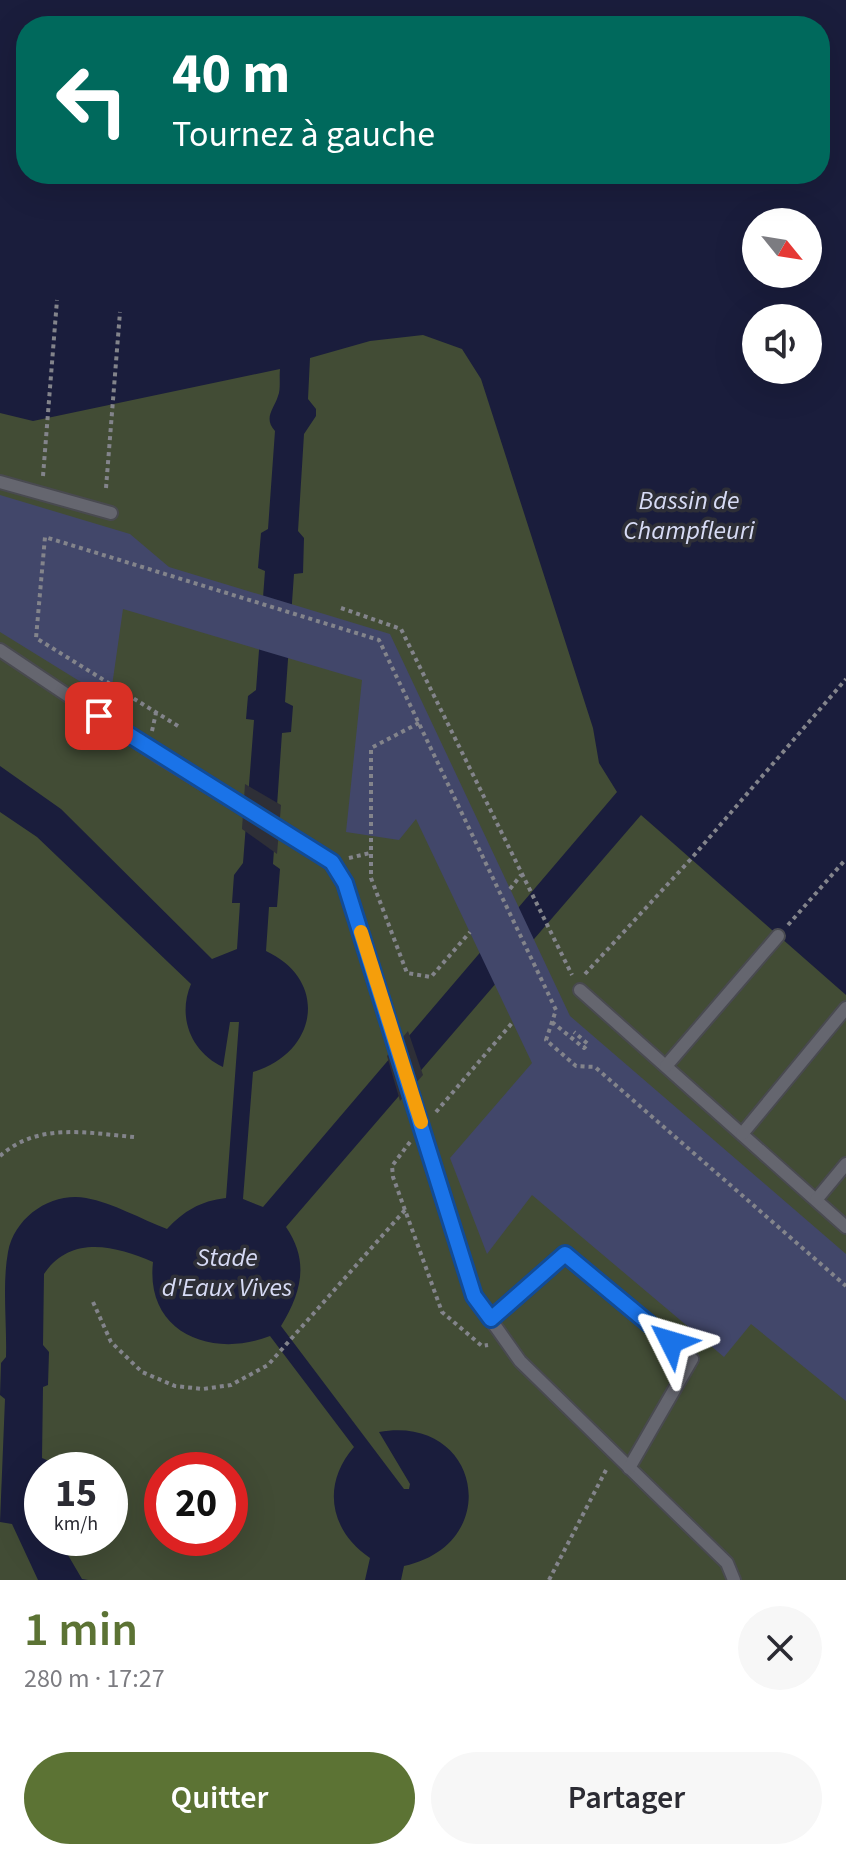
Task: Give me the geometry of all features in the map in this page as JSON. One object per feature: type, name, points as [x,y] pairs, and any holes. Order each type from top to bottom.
[{"type":"lane","points":[[0,482],[111,513]]},
{"type":"lane","points":[[0,650],[161,758],[332,862],[345,883],[474,1296],[520,1361],[727,1563],[734,1580]]},
{"type":"lane","points":[[666,1066],[778,936]]},
{"type":"lane","points":[[580,990],[846,1227]]},
{"type":"lane","points":[[742,1134],[846,1008]]},
{"type":"lane","points":[[816,1200],[846,1164]]},
{"type":"lane","points":[[491,1319],[565,1254],[692,1359],[629,1468]]},
{"type":"path","points":[[43,476],[57,300]]},
{"type":"path","points":[[106,488],[120,312]]},
{"type":"path","points":[[178,726],[36,638],[45,537],[379,640],[556,1010],[546,1040],[576,1066],[595,1067],[846,1286]]},
{"type":"path","points":[[341,608],[401,629],[559,953]]},
{"type":"path","points":[[580,990],[576,983],[690,860],[846,679]]},
{"type":"path","points":[[419,723],[371,748],[371,878],[407,973],[431,977],[470,932]]},
{"type":"path","points":[[778,936],[846,859]]},
{"type":"path","points":[[510,889],[521,875]]},
{"type":"path","points":[[552,1022],[584,1048],[588,1044],[574,1032]]},
{"type":"path","points":[[435,1113],[512,1023]]},
{"type":"path","points":[[0,1156],[12,1145],[58,1130],[134,1137]]},
{"type":"path","points":[[412,1140],[392,1166],[442,1312],[482,1346],[506,1341]]},
{"type":"path","points":[[93,1302],[111,1342],[142,1372],[175,1386],[203,1389],[231,1385],[268,1365],[405,1210]]},
{"type":"path","points":[[549,1580],[615,1453]]},
{"type":"green space","points":[[0,0],[846,0],[846,1580],[0,1580]]},
{"type":"water","name":"Bassin de Champfleuri","points":[[0,0],[846,0],[846,995],[641,815],[286,1227],[298,1253],[300,1277],[294,1302],[281,1326],[404,1489],[409,1489],[410,1484],[379,1432],[414,1432],[440,1442],[458,1461],[468,1484],[467,1509],[457,1533],[436,1553],[404,1566],[401,1580],[365,1580],[370,1558],[346,1535],[335,1507],[337,1477],[354,1447],[270,1336],[226,1344],[187,1334],[171,1323],[160,1307],[153,1287],[153,1262],[109,1248],[81,1248],[67,1253],[44,1274],[43,1345],[49,1352],[48,1385],[43,1387],[42,1452],[24,1452],[24,1550],[12,1524],[0,1522],[5,1399],[0,1395],[1,1363],[6,1357],[5,1278],[12,1239],[18,1228],[37,1209],[60,1199],[96,1200],[167,1229],[193,1208],[226,1198],[239,1022],[230,1022],[223,1067],[203,1052],[190,1032],[186,1009],[191,984],[37,837],[0,812],[0,766],[61,809],[212,959],[237,949],[240,903],[232,903],[234,875],[243,863],[254,720],[246,719],[248,696],[256,690],[265,571],[258,568],[261,533],[268,529],[275,431],[270,414],[279,393],[280,369],[33,421],[0,413]],"holes":[[[423,335],[462,349],[481,379],[593,728],[599,763],[617,792],[263,1207],[243,1199],[253,1072],[275,1063],[291,1049],[302,1033],[308,1016],[307,997],[300,980],[286,964],[266,951],[269,907],[277,907],[280,869],[273,864],[282,733],[291,732],[293,706],[285,702],[294,574],[303,573],[304,538],[298,531],[304,434],[316,416],[316,409],[308,399],[310,358],[370,341]]]},
{"type":"water","name":"Bassin de Champfleuri","points":[[27,1556],[69,1556],[82,1579],[88,1580],[38,1580]]},
{"type":"pier","points":[[245,784],[281,805],[277,854],[242,829]]},
{"type":"pier","points":[[408,1031],[423,1075],[400,1101],[387,1056]]},
{"type":"building","points":[[0,495],[130,534],[169,567],[390,634],[570,1016],[846,1254],[846,1401],[751,1324],[724,1357],[532,1195],[487,1254],[450,1158],[532,1063],[416,819],[399,840],[346,832],[362,680],[123,609],[110,700],[0,632]]},
{"type":"slow traffic","points":[[361,932],[421,1122]]},
{"type":"route","points":[[99,716],[161,758],[332,862],[345,883],[474,1296],[491,1319],[565,1254],[671,1342]]},
{"type":"water label","name":"Stade d'Eaux Vives","points":[[227,1272]]}]
